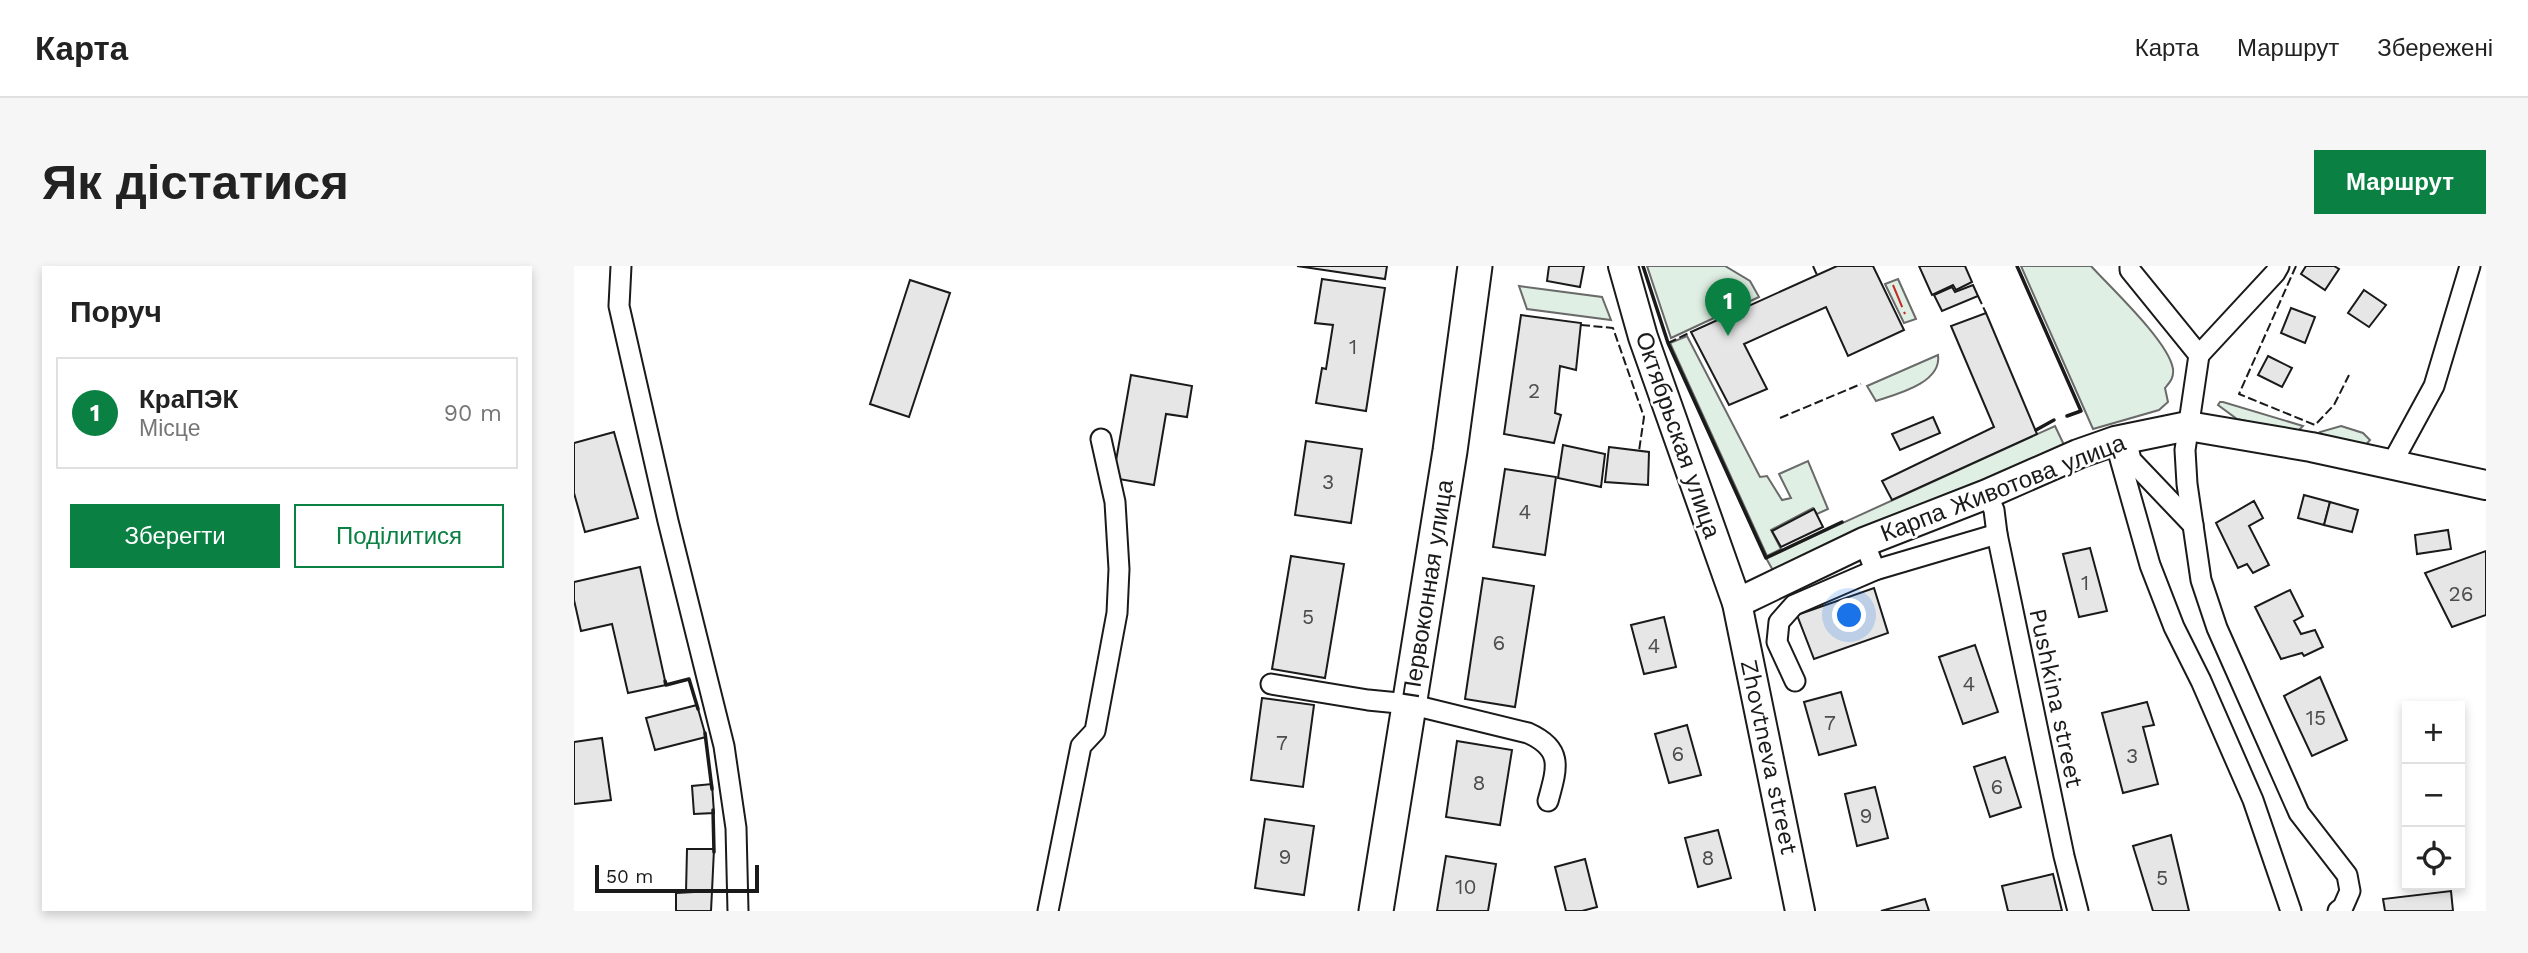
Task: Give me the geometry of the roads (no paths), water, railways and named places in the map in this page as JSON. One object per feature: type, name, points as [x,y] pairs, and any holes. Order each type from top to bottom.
[{"type":"highway","name":"Первоконная улица","points":[[1376,911],[1450,451],[1475,266]]},
{"type":"main road","name":"Октябрьская улица","points":[[1623,266],[1643,337],[1737,603]]},
{"type":"main road","name":"Карпа Животова улица","points":[[1737,603],[1864,542],[1987,494],[2078,454],[2120,439],[2188,426],[2311,447],[2486,485]]},
{"type":"main road","name":"Zhovtneva street","points":[[1737,603],[1800,911]]},
{"type":"street","points":[[621,266],[619,306],[668,521],[724,746],[736,828],[738,911]]},
{"type":"street","points":[[2279,266],[2199,355],[2185,450],[2201,580],[2217,628],[2299,813],[2347,875],[2350,891],[2343,907],[2338,911]]},
{"type":"street","points":[[2391,465],[2434,386],[2470,266]]},
{"type":"street","points":[[2127,267],[2199,355]]},
{"type":"street","points":[[1048,911],[1081,746],[1095,732],[1117,614],[1119,569],[1115,502],[1101,439]]},
{"type":"street","points":[[2120,439],[2131,460],[2193,526]]},
{"type":"street","points":[[2120,439],[2150,565],[2174,628],[2201,681],[2253,800],[2291,911]]},
{"type":"street","name":"Pushkina street","points":[[1987,494],[1994,510],[2064,856],[2078,911]]},
{"type":"street","points":[[1795,681],[1777,642],[1779,622],[1794,605],[1875,570],[1997,534]]},
{"type":"street","points":[[1864,542],[1875,570]]},
{"type":"street","points":[[1271,684],[1409,704],[1528,733],[1544,740],[1555,754],[1555,772],[1548,801]]},
{"type":"place","name":"КраПЭК","points":[[1728,336]]}]
